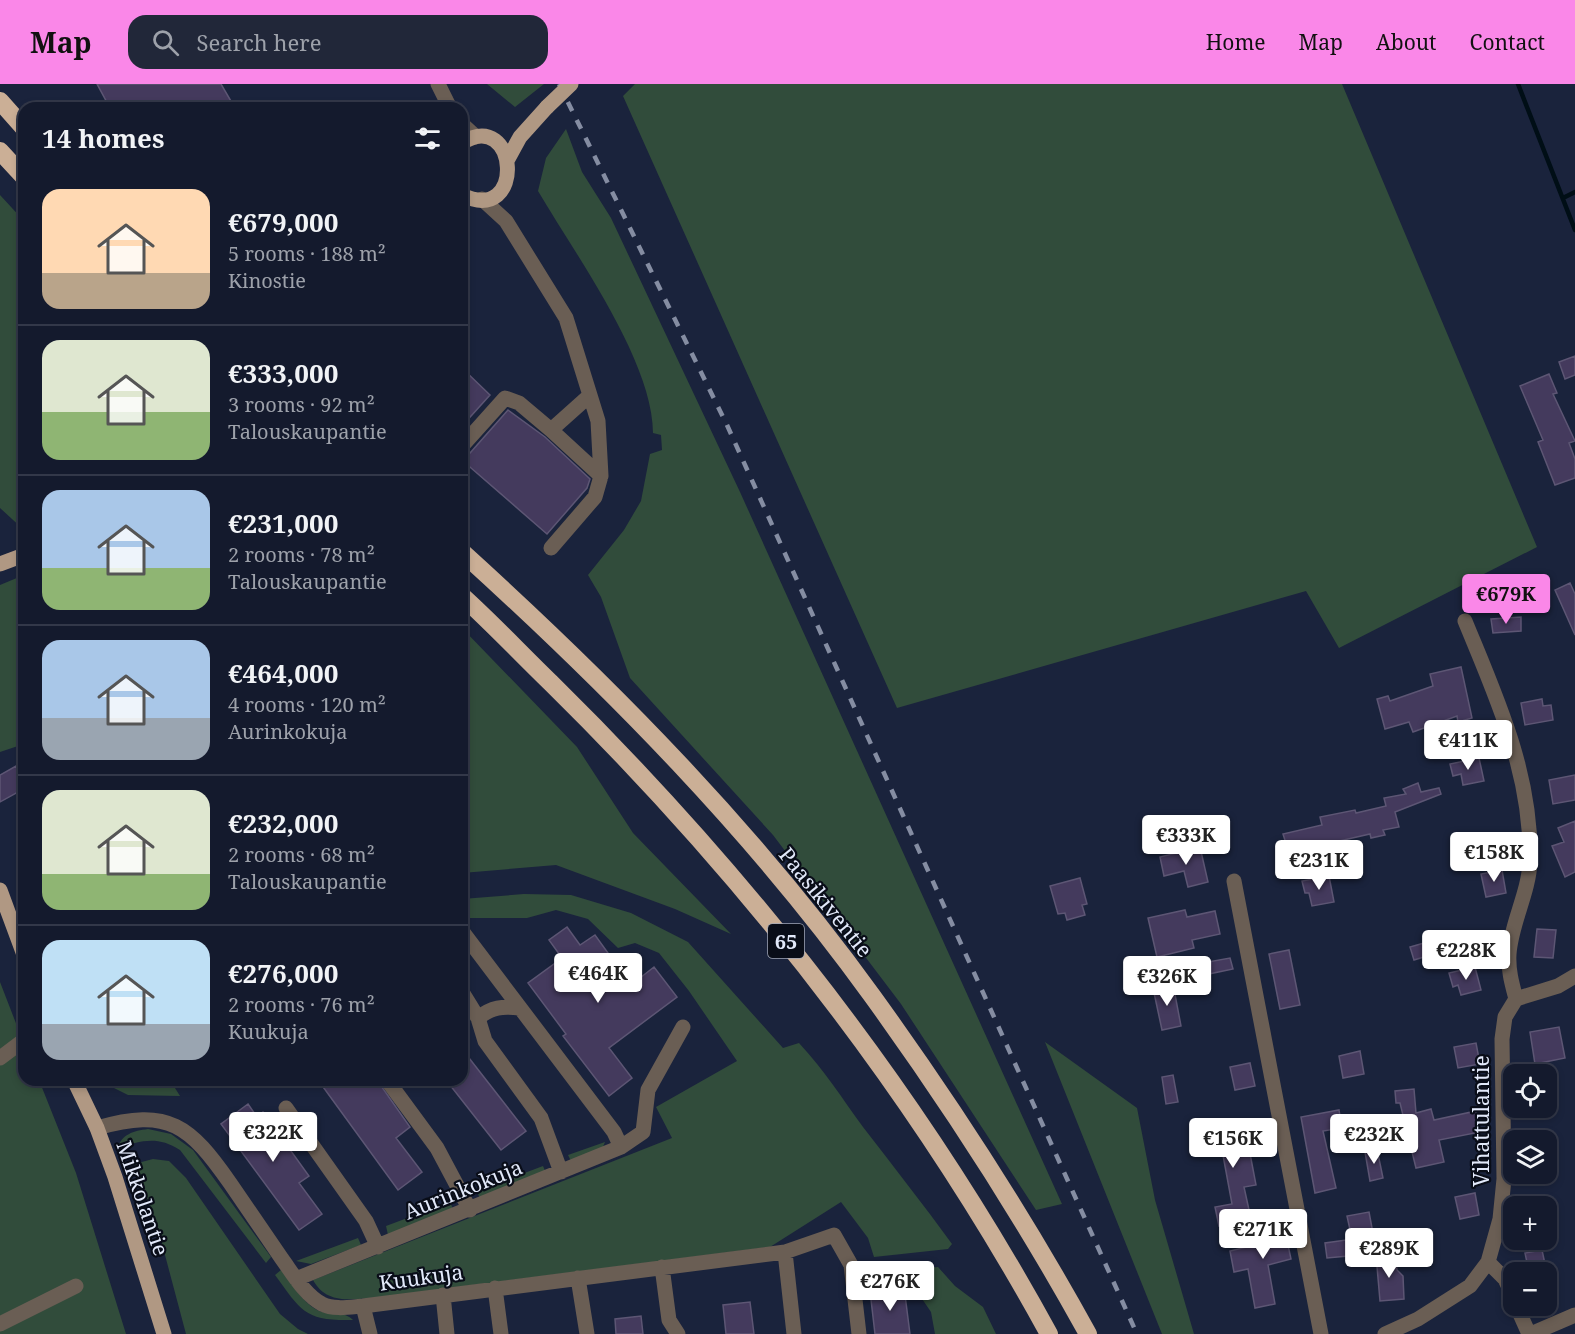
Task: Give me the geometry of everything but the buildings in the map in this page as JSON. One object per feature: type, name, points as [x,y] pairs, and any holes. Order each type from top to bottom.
[{"type":"highway","points":[[0,101],[18,121]]},
{"type":"highway","points":[[0,151],[18,170]]},
{"type":"highway","name":"Paasikiventie","points":[[468,557],[530,613],[645,728],[798,901],[873,996],[1012,1202],[1088,1334]]},
{"type":"highway","name":"65","points":[[468,602],[624,755],[776,927],[844,1016],[928,1136],[985,1222],[1049,1334]]},
{"type":"main road","points":[[468,197],[482,199],[498,192],[504,186],[508,177],[508,159],[520,137],[571,84]]},
{"type":"main road","points":[[469,140],[492,141],[520,137]]},
{"type":"main road","points":[[492,141],[499,145],[508,159]]},
{"type":"main road","points":[[0,564],[18,557]]},
{"type":"main road","points":[[0,890],[18,935]]},
{"type":"main road","name":"Mikkolantie","points":[[77,1086],[97,1128],[138,1244],[164,1334]]},
{"type":"street","points":[[438,84],[447,102]]},
{"type":"street","points":[[504,186],[507,221]]},
{"type":"street","points":[[482,199],[507,221],[566,318],[598,421],[601,476],[595,497],[551,548]]},
{"type":"street","points":[[550,430],[589,396]]},
{"type":"street","points":[[468,439],[505,398],[519,403],[601,476]]},
{"type":"street","points":[[1465,621],[1504,716],[1520,763],[1527,814],[1530,862],[1509,952],[1510,976],[1516,999],[1558,986],[1575,976]]},
{"type":"street","points":[[1234,881],[1321,1334]]},
{"type":"street","points":[[468,939],[614,1132],[621,1147]]},
{"type":"street","name":"Vihattulantie","points":[[1488,1262],[1500,1220],[1504,1179],[1503,1028],[1509,1007],[1516,999]]},
{"type":"street","points":[[468,1002],[478,1018],[485,1041],[541,1118],[561,1172]]},
{"type":"street","points":[[478,1018],[489,1009],[502,1006],[520,1008]]},
{"type":"street","name":"Aurinkokuja","points":[[296,1279],[621,1147],[643,1132],[648,1090],[682,1027]]},
{"type":"street","points":[[0,1058],[18,1044]]},
{"type":"street","points":[[391,1086],[437,1148],[470,1210]]},
{"type":"street","points":[[286,1108],[366,1221],[378,1247]]},
{"type":"street","name":"Kuukuja","points":[[97,1128],[123,1121],[146,1120],[164,1122],[188,1132],[208,1151],[296,1279],[322,1304],[336,1307],[363,1306],[785,1252],[834,1236],[851,1265],[859,1334]]},
{"type":"street","points":[[785,1252],[795,1334]]},
{"type":"street","points":[[1385,1334],[1418,1319],[1470,1286],[1488,1262],[1503,1276]]},
{"type":"street","points":[[662,1267],[669,1320],[678,1334]]},
{"type":"street","points":[[578,1278],[587,1334]]},
{"type":"street","points":[[0,1324],[76,1286]]},
{"type":"street","points":[[495,1288],[501,1334]]},
{"type":"street","points":[[443,1295],[447,1334]]},
{"type":"street","points":[[363,1306],[370,1334]]},
{"type":"street","points":[[1521,1316],[1530,1334],[1575,1315]]},
{"type":"green space","points":[[487,84],[544,84],[515,107]]},
{"type":"green space","points":[[635,84],[1342,84],[1537,547],[1339,648],[1306,591],[897,708],[623,96]]},
{"type":"green space","points":[[566,129],[582,172],[611,218],[740,492],[1062,1204],[1036,1210],[901,1004],[773,835],[630,678],[601,597],[588,575],[624,530],[641,501],[650,454],[662,450],[661,435],[653,433],[650,405],[626,341],[591,276],[538,191],[546,158]]},
{"type":"green space","points":[[0,195],[18,214],[18,524],[0,508]]},
{"type":"green space","points":[[18,578],[18,746],[0,752],[0,585]]},
{"type":"green space","points":[[468,634],[577,747],[633,833],[731,934],[675,909],[556,865],[468,872]]},
{"type":"green space","points":[[524,894],[571,895],[631,913],[688,942],[783,1048],[799,1043],[808,1053],[952,1244],[948,1249],[874,1257],[868,1238],[841,1202],[770,1247],[380,1297],[342,1299],[326,1294],[313,1280],[672,1138],[656,1107],[737,1061],[689,991],[659,953],[635,943],[618,948],[588,919],[556,910],[527,918],[468,918],[468,899]]},
{"type":"green space","points":[[0,982],[18,1028],[18,1086],[41,1086],[76,1173],[126,1334],[0,1334]]},
{"type":"green space","points":[[1045,1042],[1137,1108],[1155,1200],[1194,1334],[1162,1334]]},
{"type":"green space","points":[[110,1086],[174,1086],[180,1096],[128,1095]]},
{"type":"green space","points":[[148,1129],[171,1134],[193,1150],[271,1257],[266,1263],[180,1150],[157,1141],[134,1143],[117,1149],[129,1134]]},
{"type":"green space","points":[[605,1142],[602,1149],[572,1163],[568,1155]]},
{"type":"green space","points":[[153,1159],[169,1161],[186,1178],[280,1314],[308,1334],[186,1334],[157,1225],[134,1164]]},
{"type":"green space","points":[[543,1166],[546,1173],[480,1199],[477,1191]]},
{"type":"green space","points":[[450,1202],[453,1209],[388,1235],[386,1226]]},
{"type":"green space","points":[[358,1238],[361,1245],[311,1264],[296,1261]]},
{"type":"green space","points":[[938,1267],[955,1286],[983,1307],[996,1334],[935,1334],[931,1312],[903,1271]]},
{"type":"green space","points":[[281,1270],[312,1307],[322,1312],[345,1315],[353,1320],[324,1319],[306,1312],[275,1275]]},
{"type":"waterway","points":[[1518,84],[1575,230]]},
{"type":"waterway","points":[[1563,198],[1575,192]]},
{"type":"railway","points":[[559,84],[727,425],[1137,1334]]}]
